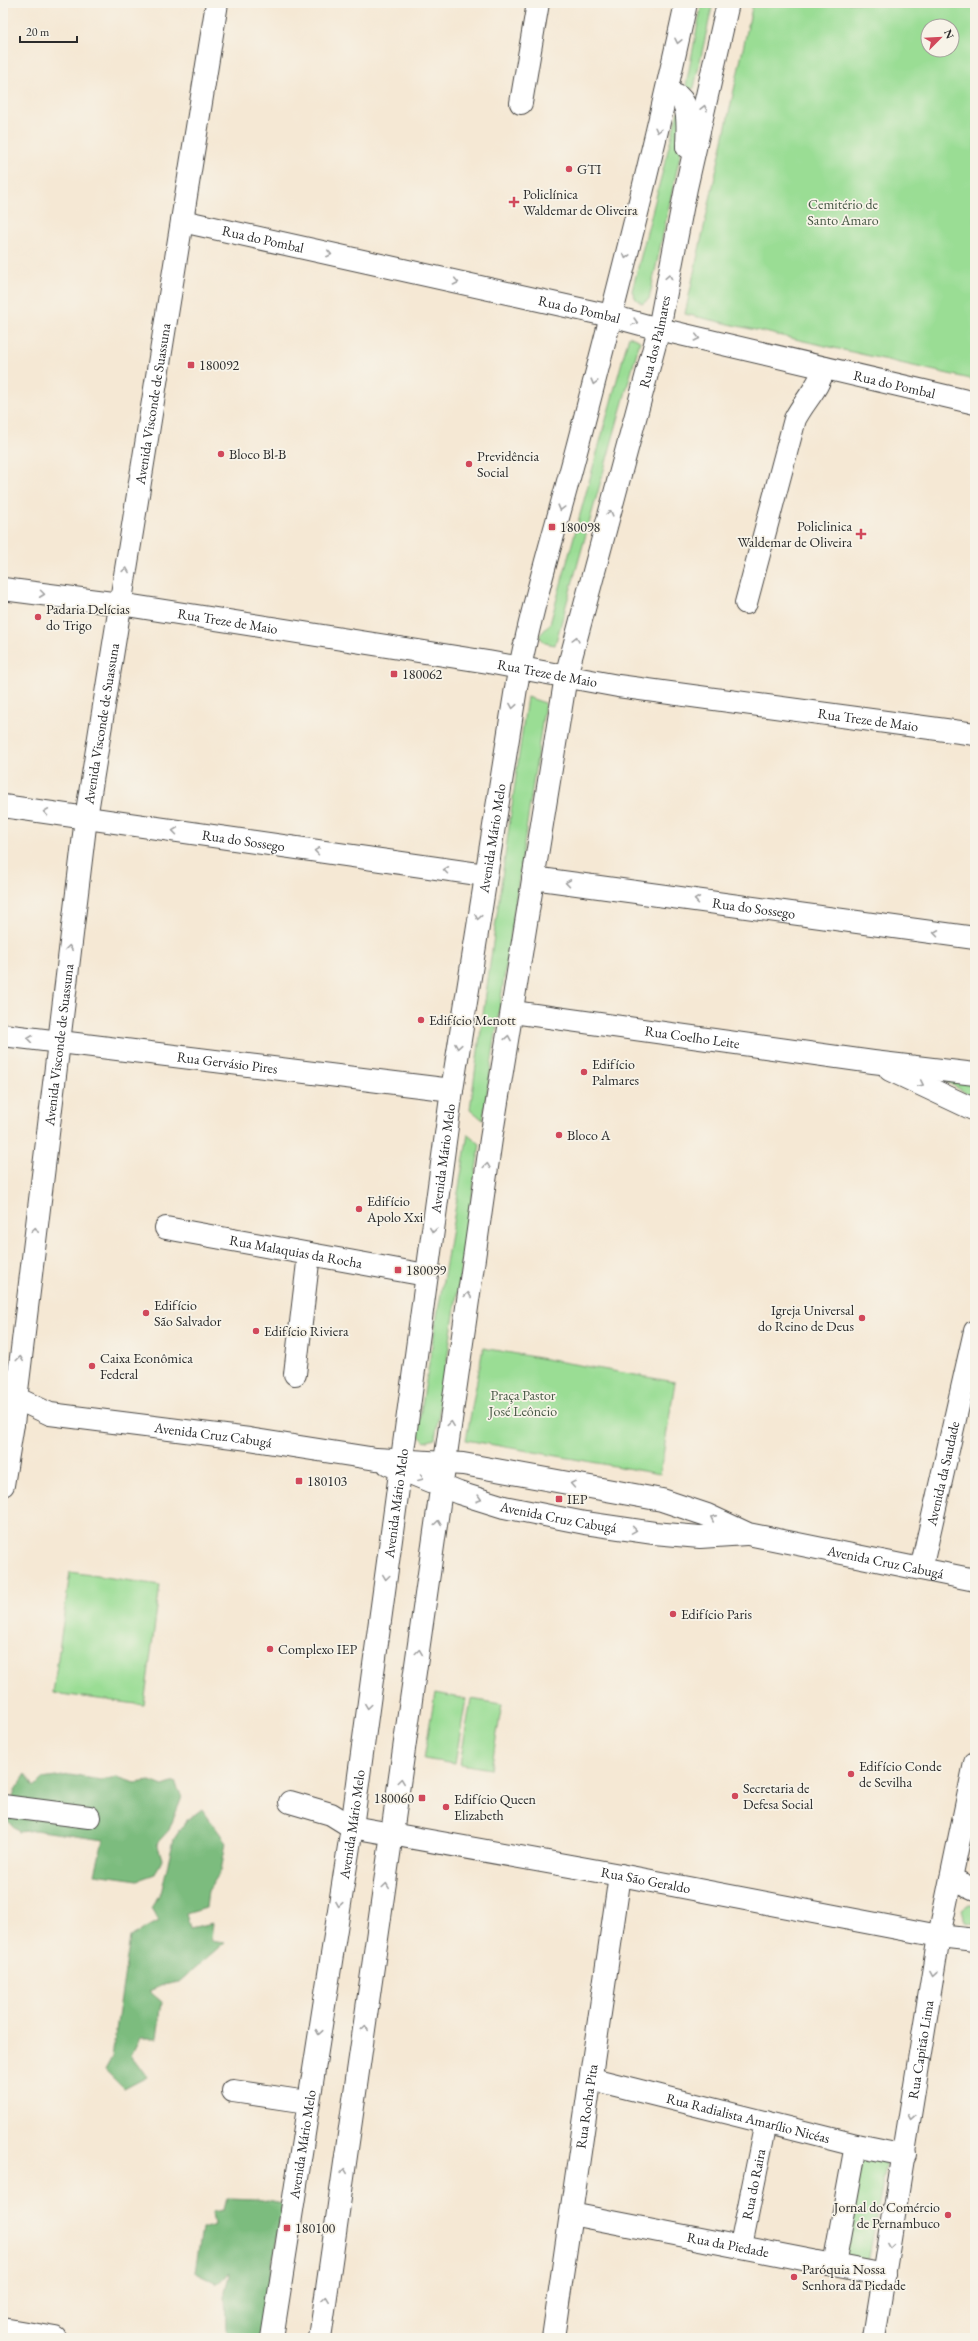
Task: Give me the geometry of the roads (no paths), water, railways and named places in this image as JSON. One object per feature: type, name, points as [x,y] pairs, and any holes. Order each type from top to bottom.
[{"type":"main road","name":"Avenida Visconde de Suassuna","points":[[3,1485],[9,1398],[86,818],[217,3]]},
{"type":"main road","points":[[522,103],[538,3]]},
{"type":"main road","points":[[520,668],[612,316],[667,92],[686,3]]},
{"type":"main road","name":"Rua dos Palmares","points":[[566,676],[659,329],[686,188],[728,3]]},
{"type":"main road","points":[[667,92],[679,97],[686,114],[686,188]]},
{"type":"main road","name":"Rua do Pombal","points":[[182,222],[612,316],[659,329],[975,402]]},
{"type":"main road","points":[[746,603],[795,419],[802,405],[818,385],[824,368]]},
{"type":"main road","name":"Rua Treze de Maio","points":[[3,589],[120,604],[520,668],[618,686],[975,734]]},
{"type":"main road","name":"Avenida Mário Melo","points":[[272,2338],[307,2102],[352,1827],[452,1090],[485,875],[520,668]]},
{"type":"main road","points":[[320,2338],[491,1139],[513,1012],[566,676]]},
{"type":"main road","name":"Rua do Sossego","points":[[3,806],[485,875]]},
{"type":"main road","name":"Rua do Sossego","points":[[533,878],[975,938]]},
{"type":"main road","name":"Rua Coelho Leite","points":[[513,1012],[873,1062],[975,1074]]},
{"type":"main road","name":"Rua Gervásio Pires","points":[[3,1035],[452,1090]]},
{"type":"main road","name":"Rua Coelho Leite","points":[[873,1062],[975,1110]]},
{"type":"main road","name":"Rua Malaquias da Rocha","points":[[166,1228],[426,1276]]},
{"type":"main road","points":[[295,1374],[309,1254]]},
{"type":"main road","name":"Avenida da Saudade","points":[[921,1569],[975,1331]]},
{"type":"main road","name":"Avenida Cruz Cabugá","points":[[9,1398],[50,1414],[248,1439],[402,1464],[446,1462],[463,1464],[662,1500],[707,1515],[748,1534],[975,1580]]},
{"type":"main road","name":"Avenida Cruz Cabugá","points":[[8,1424],[50,1414]]},
{"type":"main road","name":"Avenida Cruz Cabugá","points":[[402,1464],[442,1486],[504,1507],[647,1532],[700,1536],[748,1534]]},
{"type":"main road","name":"Rua Capitão Lima","points":[[874,2338],[940,1936],[975,1763]]},
{"type":"main road","points":[[290,1802],[331,1814],[352,1827]]},
{"type":"main road","points":[[3,1806],[89,1817]]},
{"type":"main road","name":"Rua São Geraldo","points":[[352,1827],[393,1833],[620,1875],[940,1936],[975,1940]]},
{"type":"main road","name":"Rua Rocha Pita","points":[[552,2338],[592,2079],[620,1875]]},
{"type":"main road","points":[[952,1879],[975,1890]]},
{"type":"main road","name":"Rua Radialista Amarílio Nicéas","points":[[592,2079],[856,2145],[905,2155]]},
{"type":"main road","points":[[233,2091],[307,2102]]},
{"type":"main road","name":"Rua do Raira","points":[[741,2246],[766,2122]]},
{"type":"main road","points":[[834,2266],[856,2145]]},
{"type":"main road","name":"Rua da Piedade","points":[[571,2214],[885,2275]]},
{"type":"main road","points":[[3,2329],[56,2338]]},
{"type":"place","name":"GTI","points":[[569,169]]},
{"type":"place","name":"Policlínica Waldemar de Oliveira","points":[[514,202]]},
{"type":"place","name":"180092","points":[[191,365]]},
{"type":"place","name":"Bloco Bl-B","points":[[221,454]]},
{"type":"place","name":"Previdência Social","points":[[469,464]]},
{"type":"place","name":"180098","points":[[552,527]]},
{"type":"place","name":"Policlinica Waldemar de Oliveira","points":[[861,534]]},
{"type":"place","name":"Padaria Delícias do Trigo","points":[[38,617]]},
{"type":"place","name":"180062","points":[[394,674]]},
{"type":"place","name":"Edifício Menott","points":[[421,1020]]},
{"type":"place","name":"Edifício Palmares","points":[[584,1072]]},
{"type":"place","name":"Bloco A","points":[[559,1135]]},
{"type":"place","name":"Edifício Apolo Xxi","points":[[359,1209]]},
{"type":"place","name":"180099","points":[[398,1270]]},
{"type":"place","name":"Edifício São Salvador","points":[[146,1313]]},
{"type":"place","name":"Igreja Universal do Reino de Deus","points":[[862,1318]]},
{"type":"place","name":"Edifício Riviera","points":[[256,1331]]},
{"type":"place","name":"Caixa Econômica Federal","points":[[92,1366]]},
{"type":"place","name":"180103","points":[[299,1481]]},
{"type":"place","name":"IEP","points":[[559,1499]]},
{"type":"place","name":"Edifício Paris","points":[[673,1614]]},
{"type":"place","name":"Complexo IEP","points":[[270,1649]]},
{"type":"place","name":"Edifício Conde de Sevilha","points":[[851,1774]]},
{"type":"place","name":"Secretaria de Defesa Social","points":[[735,1796]]},
{"type":"place","name":"180060","points":[[422,1798]]},
{"type":"place","name":"Edifício Queen Elizabeth","points":[[446,1807]]},
{"type":"place","name":"Jornal do Comércio de Pernambuco","points":[[948,2215]]},
{"type":"place","name":"180100","points":[[287,2228]]},
{"type":"place","name":"Paróquia Nossa Senhora da Piedade","points":[[794,2277]]},
{"type":"park label","name":"Cemitério de Santo Amaro","points":[[843,212]]},
{"type":"park label","name":"Praça Pastor José Leôncio","points":[[523,1404]]}]
